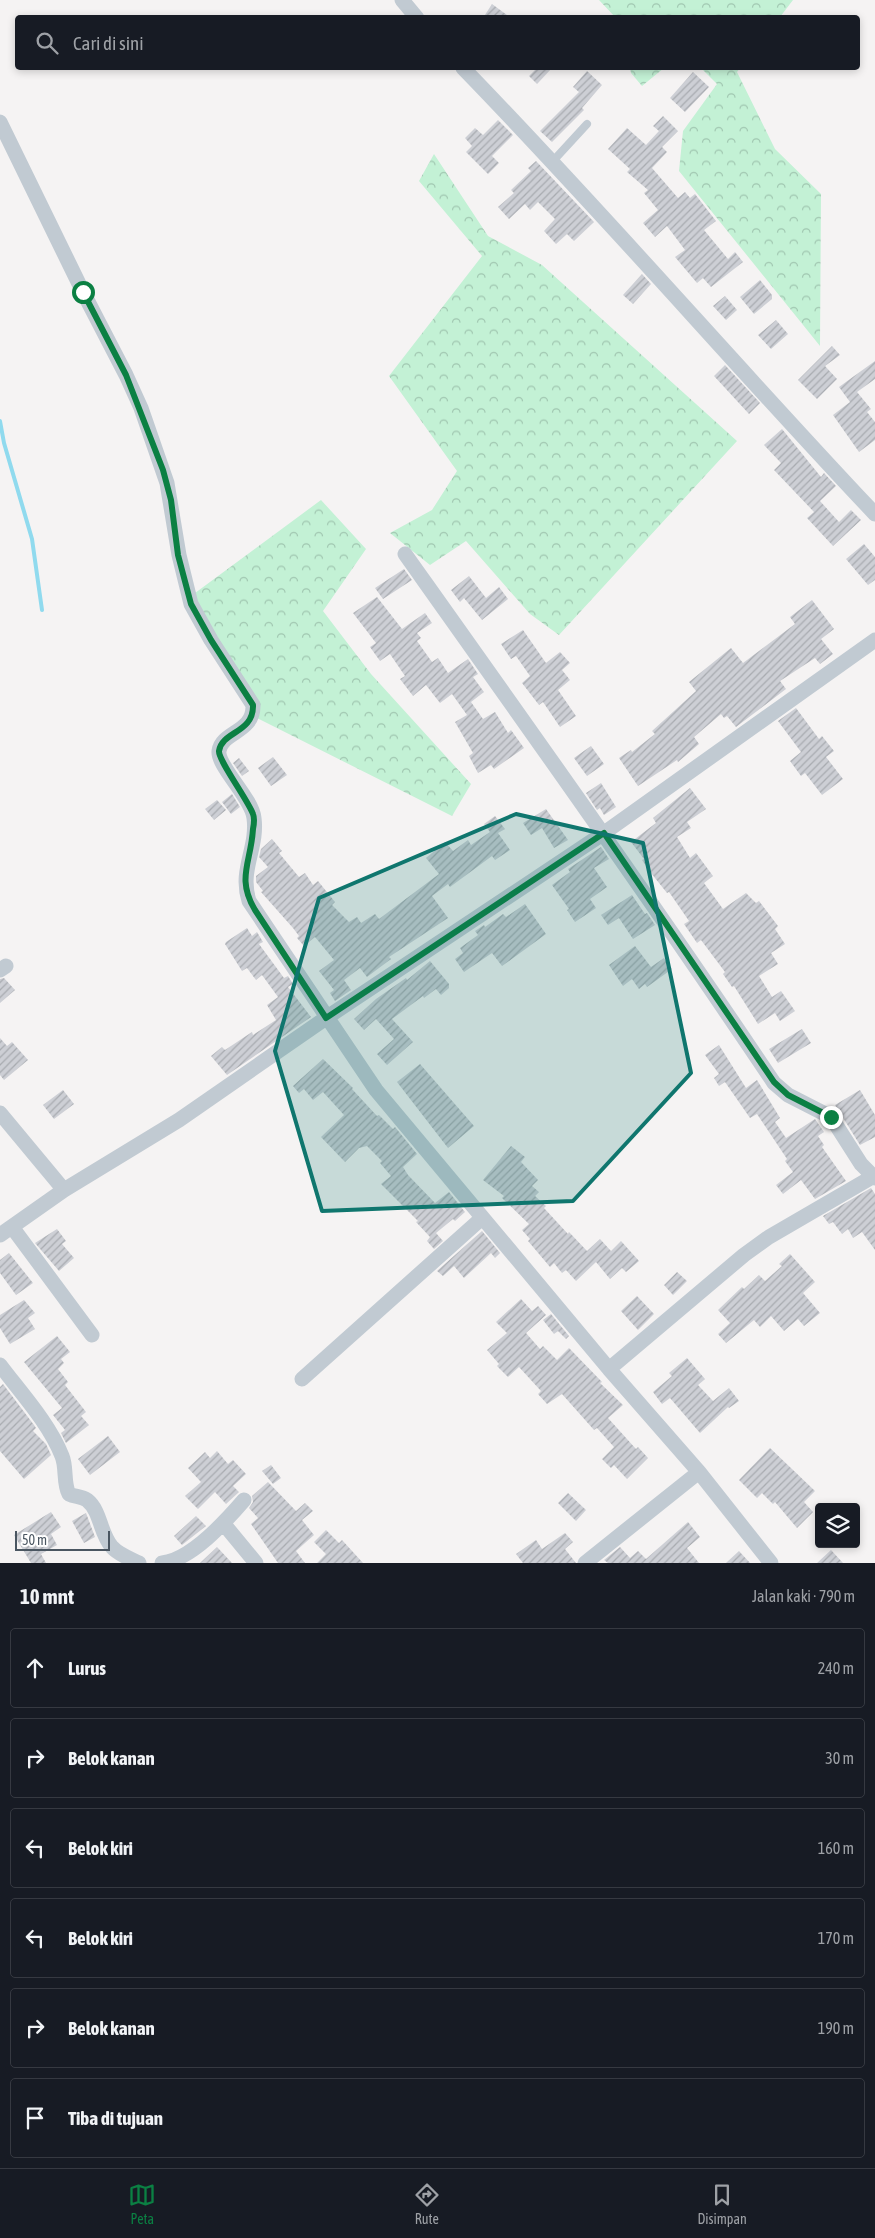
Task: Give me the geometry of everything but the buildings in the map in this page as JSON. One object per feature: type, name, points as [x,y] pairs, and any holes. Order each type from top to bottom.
[{"type":"street","points":[[402,0],[415,15]]},
{"type":"street","points":[[465,70],[553,161],[807,442],[875,514]]},
{"type":"street","points":[[0,122],[126,375],[140,408],[167,483],[178,555],[191,604],[211,640],[253,705],[253,715],[248,723],[221,744],[218,753],[246,798],[254,817],[252,844],[246,871],[246,891],[255,910],[376,1090],[609,1369],[699,1472],[771,1563]]},
{"type":"street","points":[[405,554],[517,715],[604,833],[774,1082],[788,1095],[831,1117],[861,1164],[874,1177],[770,1237],[744,1255],[609,1369]]},
{"type":"street","points":[[92,1335],[6,1231],[64,1190],[196,1109],[326,1018],[604,833],[875,640]]},
{"type":"street","points":[[0,1113],[64,1190]]},
{"type":"street","points":[[302,1379],[482,1218]]},
{"type":"street","points":[[0,1365],[54,1440],[66,1470],[66,1490],[69,1494],[82,1497],[88,1501],[94,1509],[103,1533],[112,1548],[139,1563]]},
{"type":"street","points":[[585,1563],[699,1472]]},
{"type":"street","points":[[162,1563],[180,1558],[223,1523],[244,1500]]},
{"type":"street","points":[[223,1523],[256,1563]]},
{"type":"lane","points":[[553,161],[587,124]]},
{"type":"highlighted area","points":[[516,814],[643,843],[691,1073],[573,1201],[322,1211],[275,1051],[319,898]]},
{"type":"green space","points":[[599,0],[793,0],[782,15],[613,15]]},
{"type":"green space","points":[[630,70],[662,70],[642,86]]},
{"type":"green space","points":[[703,70],[738,70],[737,72],[775,149],[821,194],[820,346],[679,171],[683,131],[717,84]]},
{"type":"green space","points":[[434,154],[488,236],[542,265],[737,441],[559,635],[530,614],[466,541],[430,565],[390,533],[432,510],[457,471],[389,376],[482,256],[419,181]]},
{"type":"green space","points":[[321,500],[366,549],[323,611],[371,674],[471,784],[452,816],[251,715],[191,596]]},
{"type":"waterway","points":[[0,421],[4,443],[32,539],[42,610]]},
{"type":"route","points":[[83,292],[126,375],[163,470],[171,500],[178,555],[191,604],[211,640],[253,705],[253,715],[248,723],[221,744],[218,753],[246,798],[254,817],[252,844],[244,881],[249,900],[326,1018],[604,833],[780,1090],[831,1117]]}]
